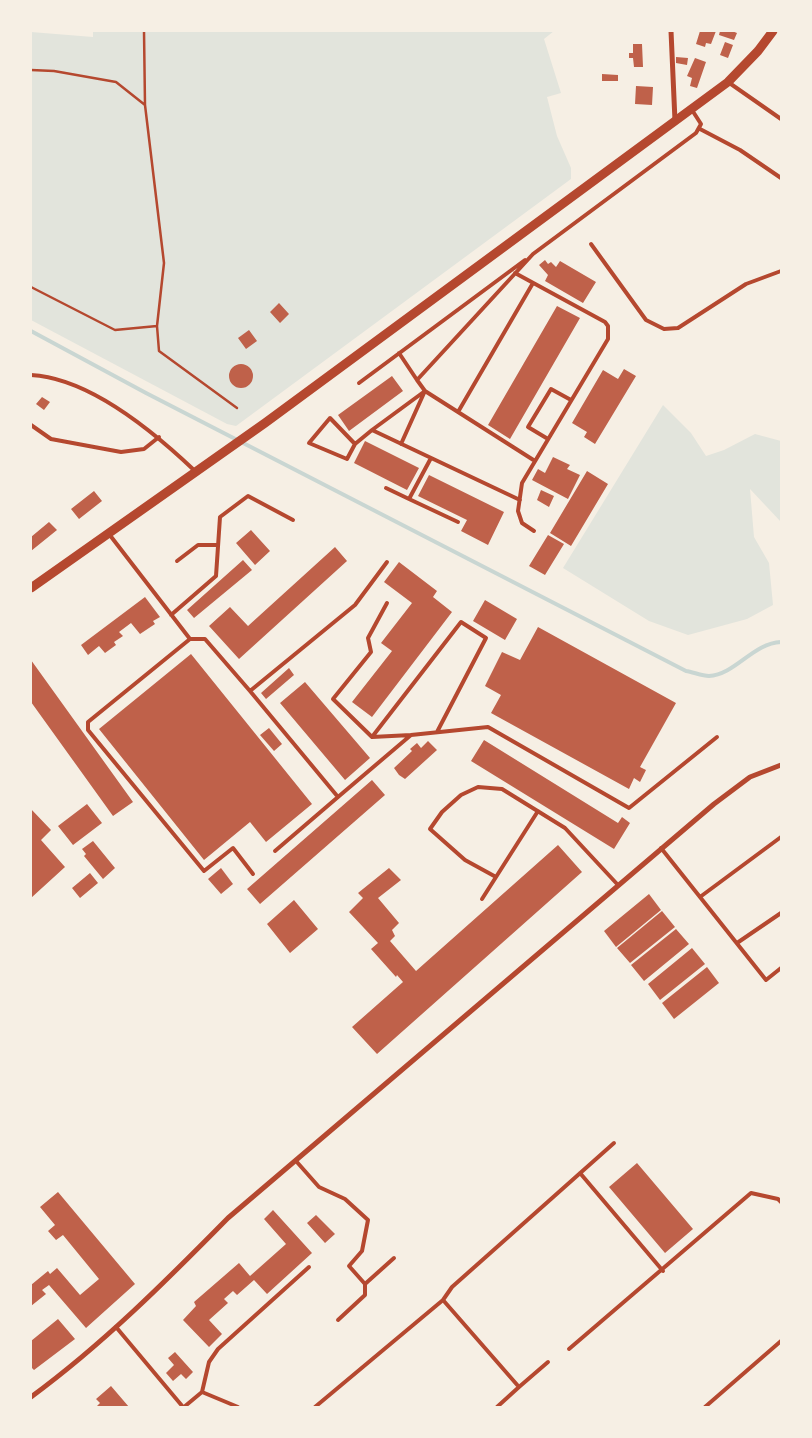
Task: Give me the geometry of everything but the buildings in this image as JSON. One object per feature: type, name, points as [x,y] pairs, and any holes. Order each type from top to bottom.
[{"type":"street","points":[[671,31],[675,121]]},
{"type":"street","points":[[32,586],[265,423],[692,109],[728,82],[758,51],[773,31]]},
{"type":"street","points":[[31,1397],[116,1327],[171,1276],[228,1218],[661,848],[750,777],[781,765]]},
{"type":"lane","points":[[728,82],[781,119]]},
{"type":"lane","points":[[359,383],[700,129],[701,124],[692,109]]},
{"type":"lane","points":[[700,129],[740,150],[781,178]]},
{"type":"lane","points":[[591,244],[646,320],[664,329],[678,328],[746,284],[781,271]]},
{"type":"lane","points":[[417,380],[533,254]]},
{"type":"lane","points":[[515,274],[604,322],[608,326],[608,339],[522,483],[518,511],[522,523],[534,531]]},
{"type":"lane","points":[[458,412],[534,283]]},
{"type":"lane","points":[[399,353],[425,391],[535,461]]},
{"type":"lane","points":[[31,374],[44,375],[76,387],[120,410],[159,437],[196,472]]},
{"type":"lane","points":[[548,439],[528,427],[551,389],[571,400]]},
{"type":"lane","points":[[355,444],[330,418],[309,443],[347,460],[355,444],[425,391]]},
{"type":"lane","points":[[401,444],[425,391]]},
{"type":"lane","points":[[31,425],[51,439],[121,452],[144,449],[159,437]]},
{"type":"lane","points":[[372,430],[520,500]]},
{"type":"lane","points":[[409,499],[431,458]]},
{"type":"lane","points":[[386,488],[458,522]]},
{"type":"lane","points":[[171,614],[216,576],[220,517],[248,496],[293,520]]},
{"type":"lane","points":[[108,533],[190,639]]},
{"type":"lane","points":[[177,561],[198,545],[218,546]]},
{"type":"lane","points":[[250,691],[355,606],[387,562]]},
{"type":"lane","points":[[387,603],[368,638],[371,652],[333,699],[372,737],[488,727],[629,808],[717,737]]},
{"type":"lane","points":[[372,737],[461,622],[486,638],[437,732]]},
{"type":"lane","points":[[253,874],[233,848],[204,871],[88,730],[88,722],[190,639],[205,639],[338,797]]},
{"type":"lane","points":[[276,852],[411,735]]},
{"type":"lane","points":[[496,877],[465,860],[430,829],[442,812],[461,794],[478,787],[502,789],[565,828],[618,885]]},
{"type":"lane","points":[[482,899],[538,810]]},
{"type":"lane","points":[[700,897],[781,837]]},
{"type":"lane","points":[[661,848],[766,980],[781,968]]},
{"type":"lane","points":[[738,944],[781,913]]},
{"type":"lane","points":[[316,1407],[443,1300],[452,1287],[614,1143]]},
{"type":"lane","points":[[296,1161],[319,1187],[345,1199],[368,1220],[362,1251],[349,1266],[365,1284],[365,1295],[338,1320]]},
{"type":"lane","points":[[580,1173],[663,1271]]},
{"type":"lane","points":[[569,1349],[663,1271],[751,1194],[778,1199],[781,1202]]},
{"type":"lane","points":[[365,1284],[394,1258]]},
{"type":"lane","points":[[116,1327],[183,1407],[202,1392],[208,1362],[218,1349],[309,1267]]},
{"type":"lane","points":[[443,1300],[519,1387]]},
{"type":"lane","points":[[705,1407],[781,1341]]},
{"type":"lane","points":[[496,1407],[548,1362]]},
{"type":"lane","points":[[202,1392],[238,1407]]},
{"type":"path","points":[[144,31],[145,105],[164,263],[156,326],[159,351],[237,408]]},
{"type":"path","points":[[31,70],[116,82],[145,105]]},
{"type":"path","points":[[31,287],[115,330],[156,326]]},
{"type":"shaded area","points":[[93,31],[554,31],[544,39],[561,93],[547,97],[557,136],[571,168],[571,179],[236,426],[227,424],[31,320],[31,32],[93,37]]},
{"type":"shaded area","points":[[663,405],[691,433],[706,456],[724,450],[755,434],[781,441],[781,522],[750,489],[754,537],[769,563],[773,605],[747,619],[688,635],[649,621],[563,568]]},
{"type":"waterway","points":[[31,331],[146,393],[686,671],[706,676],[718,674],[762,648],[781,642]]}]
